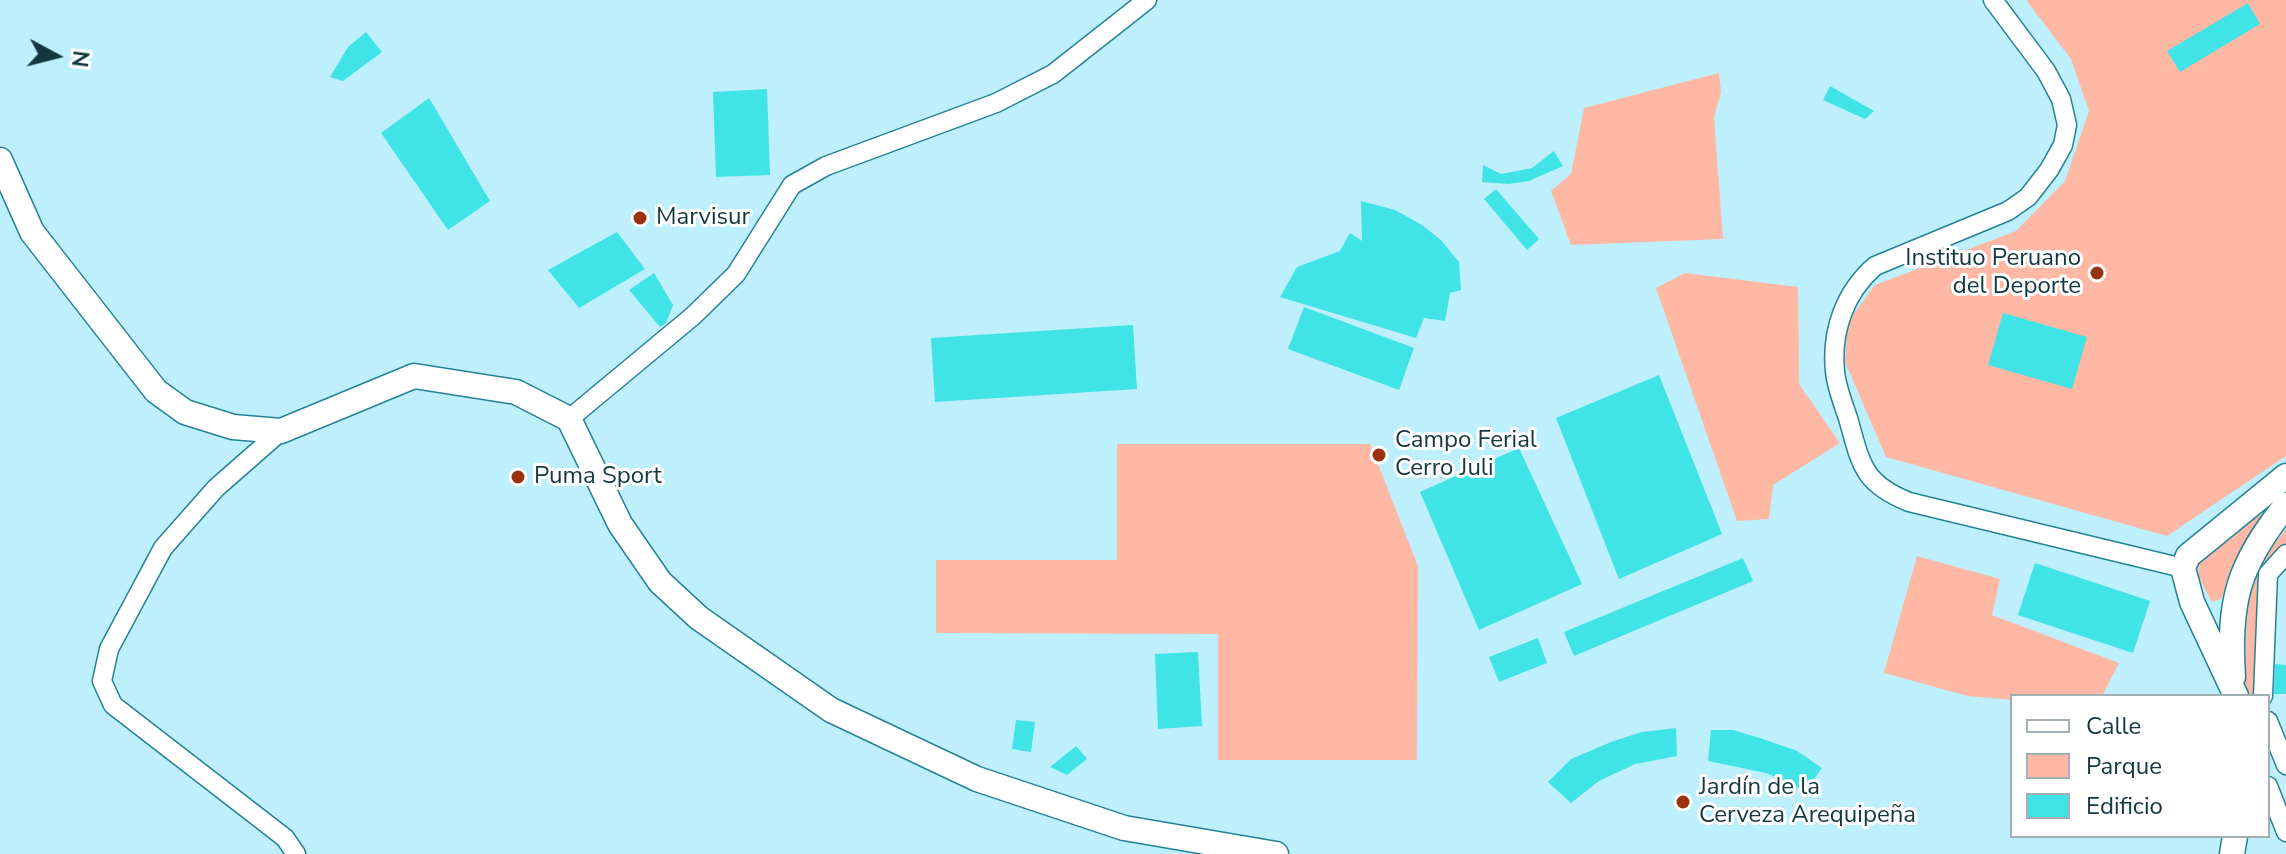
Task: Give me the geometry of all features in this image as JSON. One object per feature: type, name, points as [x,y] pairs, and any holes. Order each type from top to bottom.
[{"type":"street","points":[[569,419],[693,316],[736,274],[792,185],[826,166],[996,103],[1053,74],[1147,0]]},
{"type":"street","points":[[1993,0],[2046,71],[2061,99],[2067,125],[2063,145],[2028,197],[2008,211],[1875,266],[1862,277],[1842,310],[1835,343],[1835,373],[1862,466],[1886,492],[1909,502],[2183,568]]},
{"type":"street","points":[[0,160],[32,232],[156,391],[185,412],[233,427],[281,431]]},
{"type":"street","points":[[296,854],[285,838],[113,705],[102,681],[109,649],[163,548],[216,488],[281,431],[414,376],[516,392],[569,419],[620,524],[660,582],[699,618],[831,710],[977,779],[1124,828],[1276,854]]},
{"type":"street","points":[[2235,694],[2192,602],[2183,568],[2188,556],[2286,476]]},
{"type":"street","points":[[2235,694],[2231,642],[2235,595],[2264,532],[2286,505]]},
{"type":"street","points":[[2263,694],[2268,574],[2286,554]]},
{"type":"street","points":[[2270,726],[2286,765]]},
{"type":"street","points":[[2270,791],[2286,832]]},
{"type":"green space","name":"Instituo Peruano del Deporte","points":[[2026,0],[2286,0],[2286,456],[2167,536],[1886,457],[1845,362],[1848,321],[1875,285],[2016,231],[2065,181],[2089,111],[2071,59]]},
{"type":"green space","points":[[1719,73],[1721,92],[1714,117],[1723,239],[1571,245],[1551,191],[1571,174],[1584,108]]},
{"type":"green space","points":[[1685,273],[1798,287],[1799,384],[1840,443],[1773,485],[1769,519],[1737,521],[1656,288]]},
{"type":"green space","points":[[1117,444],[1370,444],[1418,566],[1417,760],[1218,760],[1218,634],[936,633],[936,560],[1117,560]]},
{"type":"green space","points":[[2257,514],[2262,516],[2262,520],[2221,599],[2212,602],[2198,576],[2199,561]]},
{"type":"green space","points":[[2286,529],[2286,550],[2273,569],[2260,694],[2247,694],[2245,687],[2250,596],[2271,548]]},
{"type":"green space","points":[[1917,556],[2000,579],[1992,615],[2119,663],[2103,694],[2010,694],[2010,700],[1968,696],[1884,673]]},
{"type":"building","points":[[2248,3],[2260,24],[2180,72],[2167,51]]},
{"type":"building","points":[[366,32],[382,52],[343,81],[330,77],[348,47]]},
{"type":"building","points":[[1830,86],[1874,111],[1865,119],[1823,100]]},
{"type":"building","points":[[767,89],[770,175],[716,177],[713,92]]},
{"type":"building","points":[[429,98],[490,201],[448,230],[381,133]]},
{"type":"building","points":[[1554,151],[1563,166],[1529,181],[1509,184],[1482,182],[1483,165],[1501,174],[1532,168]]},
{"type":"building","points":[[1496,189],[1539,239],[1527,250],[1484,199]]},
{"type":"building","points":[[1361,201],[1395,210],[1422,225],[1441,240],[1459,262],[1461,290],[1450,293],[1445,321],[1424,318],[1416,338],[1280,297],[1297,267],[1340,251],[1350,233],[1362,241]]},
{"type":"building","points":[[617,232],[645,269],[579,308],[548,270]]},
{"type":"building","points":[[654,273],[673,305],[666,323],[660,327],[629,290]]},
{"type":"building","points":[[1304,307],[1414,348],[1399,390],[1288,349]]},
{"type":"building","points":[[2003,313],[2087,337],[2072,389],[1988,365]]},
{"type":"building","points":[[1133,325],[1137,389],[935,402],[931,338]]},
{"type":"building","points":[[1659,375],[1722,534],[1619,579],[1556,418]]},
{"type":"building","points":[[1519,448],[1582,584],[1479,630],[1420,492]]},
{"type":"building","points":[[1743,558],[1753,581],[1574,656],[1564,632]]},
{"type":"building","points":[[2035,563],[2150,601],[2133,653],[2018,615]]},
{"type":"building","points":[[1538,638],[1547,663],[1499,682],[1489,657]]},
{"type":"building","points":[[1198,652],[1202,726],[1158,729],[1155,654]]},
{"type":"building","points":[[2275,664],[2286,665],[2286,694],[2274,694]]},
{"type":"building","points":[[1016,720],[1035,722],[1031,752],[1012,749]]},
{"type":"building","points":[[1676,728],[1677,756],[1635,764],[1599,781],[1571,803],[1548,782],[1571,759],[1611,742],[1642,732]]},
{"type":"building","points":[[1711,730],[1733,730],[1763,739],[1797,751],[1822,768],[1805,791],[1766,773],[1708,761]]},
{"type":"building","points":[[1076,746],[1087,759],[1067,775],[1050,767]]},
{"type":"place","name":"Marvisur","points":[[640,218]]},
{"type":"place","name":"Instituo Peruano del Deporte","points":[[2097,273]]},
{"type":"place","name":"Campo Ferial Cerro Juli","points":[[1379,455]]},
{"type":"place","name":"Puma Sport","points":[[518,477]]},
{"type":"place","name":"Jardín de la Cerveza Arequipeña","points":[[1683,802]]}]
